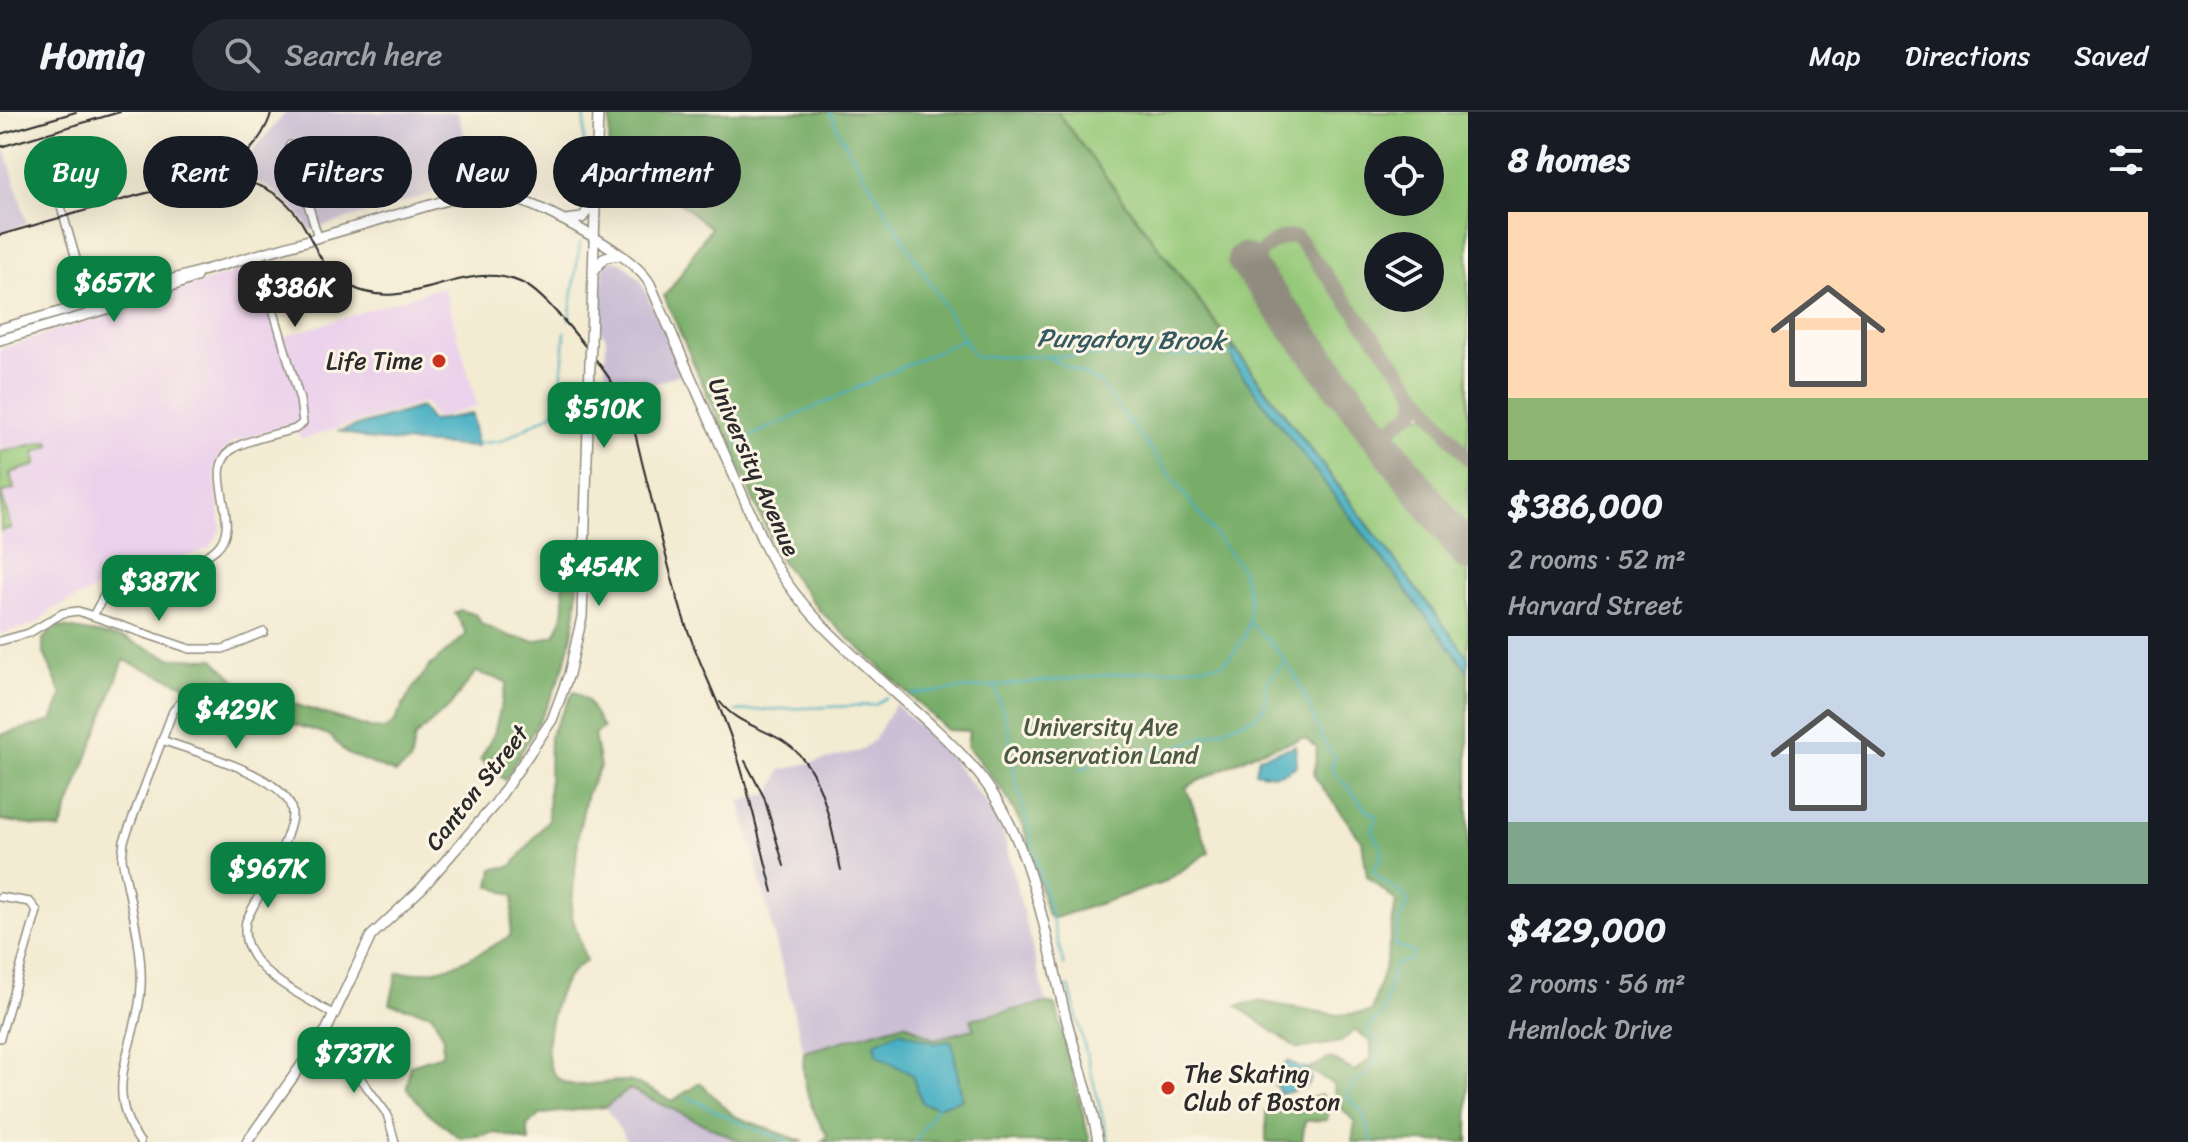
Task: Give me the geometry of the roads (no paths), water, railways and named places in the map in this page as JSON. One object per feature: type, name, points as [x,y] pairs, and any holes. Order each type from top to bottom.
[{"type":"main road","name":"Canton Street","points":[[597,136],[598,112]]},
{"type":"main road","name":"University Avenue","points":[[0,340],[257,255],[475,194],[520,200],[624,256],[648,280],[764,544],[782,577],[813,613],[963,756],[990,788],[1010,820],[1029,873],[1098,1142]]},
{"type":"main road","points":[[558,219],[580,220],[590,208]]},
{"type":"main road","name":"Canton Street","points":[[247,1142],[323,1035],[371,936],[422,888],[495,804],[544,735],[558,706],[582,617],[596,208]]},
{"type":"main road","points":[[594,272],[605,257],[624,256]]},
{"type":"main road","name":"University Avenue","points":[[0,329],[90,308]]},
{"type":"street","points":[[61,208],[90,308]]},
{"type":"street","points":[[309,208],[318,237]]},
{"type":"street","points":[[94,614],[107,590],[215,550],[227,530],[220,473],[225,458],[237,446],[295,429],[303,423],[300,400],[257,255]]},
{"type":"street","points":[[1,641],[35,630],[63,613],[94,614],[190,649],[223,649],[264,632]]},
{"type":"street","points":[[140,1142],[127,1122],[120,1087],[141,987],[122,858],[128,828],[173,711],[186,696]]},
{"type":"street","points":[[162,740],[259,776],[277,785],[288,796],[292,816],[246,921],[244,943],[260,966],[334,1015]]},
{"type":"street","points":[[0,897],[34,904],[36,917],[0,1038]]},
{"type":"street","points":[[323,1035],[344,1047],[361,1079],[387,1114],[395,1142]]},
{"type":"water","points":[[1232,346],[1468,657],[1468,671],[1233,363]]},
{"type":"water","points":[[421,407],[431,421],[472,414],[477,447],[372,440],[340,431]]},
{"type":"water","points":[[1295,746],[1297,765],[1292,769],[1278,774],[1255,772],[1259,757]]},
{"type":"water","points":[[900,1031],[935,1043],[952,1041],[962,1099],[937,1107],[922,1103],[912,1075],[877,1055],[875,1043]]},
{"type":"water","points":[[1289,1061],[1300,1068],[1306,1067],[1311,1079],[1298,1090],[1280,1093],[1272,1080],[1275,1073]]},
{"type":"waterway","points":[[581,210],[585,112]]},
{"type":"waterway","name":"Purgatory Brook","points":[[830,112],[842,138],[975,357],[1232,355]]},
{"type":"waterway","points":[[569,320],[580,243]]},
{"type":"waterway","points":[[474,444],[501,441],[552,414],[560,401],[565,331]]},
{"type":"waterway","points":[[736,443],[964,339]]},
{"type":"waterway","points":[[912,694],[1222,664],[1233,654],[1246,631],[1249,594],[1240,567],[1099,382],[1047,357]]},
{"type":"waterway","points":[[1249,623],[1290,668],[1320,733],[1336,759],[1331,766],[1338,778],[1361,805],[1376,816],[1373,832],[1383,853],[1373,871],[1409,902],[1400,918],[1394,945],[1413,952],[1410,960],[1394,965],[1383,1015],[1366,1028],[1381,1050],[1369,1072],[1351,1086],[1347,1096],[1362,1112],[1373,1142]]},
{"type":"waterway","points":[[1078,770],[1120,754],[1175,748],[1255,717],[1266,704],[1265,684],[1286,661]]},
{"type":"waterway","points":[[995,688],[1009,731],[1011,760],[1064,966]]},
{"type":"waterway","points":[[736,711],[875,705],[886,697]]},
{"type":"waterway","points":[[1069,986],[1109,1142]]},
{"type":"waterway","points":[[688,1097],[735,1121],[790,1142]]},
{"type":"waterway","points":[[915,1142],[938,1105]]},
{"type":"railway","points":[[0,134],[76,112]]},
{"type":"railway","points":[[0,147],[120,112]]},
{"type":"railway","points":[[258,139],[272,112]]},
{"type":"railway","points":[[135,196],[207,181],[252,183],[272,192],[290,207],[329,269],[350,286],[372,294],[394,294],[460,279],[504,277],[526,285],[550,305],[605,373],[630,417],[681,610],[734,746],[773,892]]},
{"type":"railway","points":[[0,235],[143,194]]},
{"type":"railway","points":[[720,702],[742,720],[783,741],[808,766],[824,799],[841,870]]},
{"type":"railway","points":[[745,761],[764,797],[784,866]]},
{"type":"place","name":"Life Time","points":[[439,361]]},
{"type":"place","name":"The Skating Club of Boston","points":[[1168,1088]]},
{"type":"park label","name":"University Ave Conservation Land","points":[[1101,741]]}]
